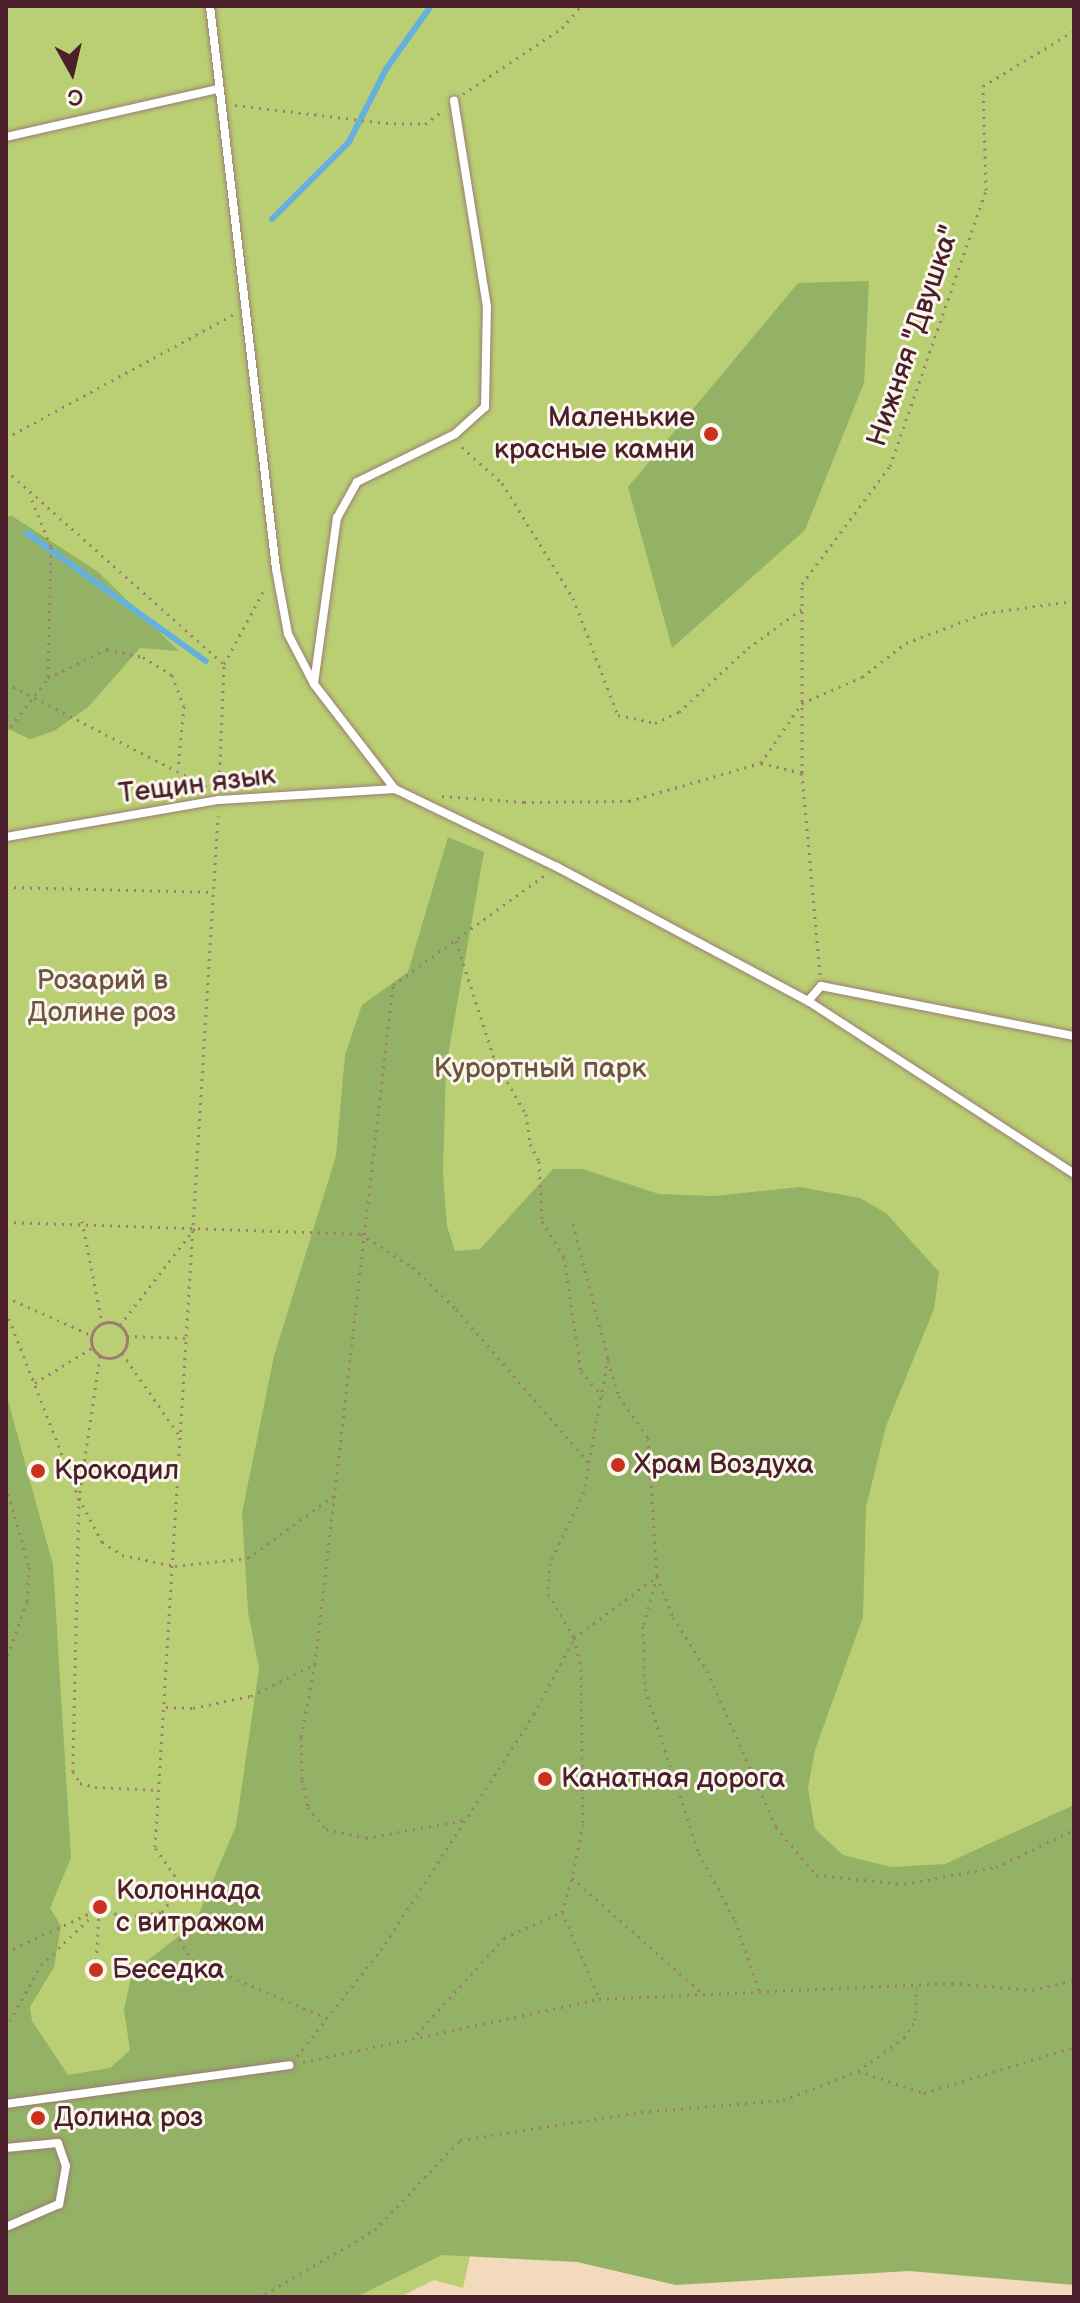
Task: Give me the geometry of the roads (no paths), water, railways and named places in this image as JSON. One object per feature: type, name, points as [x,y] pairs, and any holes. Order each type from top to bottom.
[{"type":"lane","points":[[210,6],[243,310],[276,569],[288,634],[314,684],[395,789],[557,867],[808,1001],[1074,1174]]},
{"type":"lane","points":[[6,137],[218,89]]},
{"type":"lane","points":[[314,684],[337,518],[357,482],[445,438],[485,407],[487,307],[454,101]]},
{"type":"lane","name":"Тещин язык","points":[[6,837],[219,800],[395,789]]},
{"type":"lane","points":[[808,1001],[821,986],[1074,1036]]},
{"type":"lane","points":[[6,2104],[289,2065]]},
{"type":"lane","points":[[6,2148],[58,2143],[66,2166],[59,2204],[6,2227]]},
{"type":"waterway","points":[[272,219],[349,142],[386,69],[431,6]]},
{"type":"waterway","points":[[27,533],[206,661]]},
{"type":"place","name":"Маленькие красные камни","points":[[711,434]]},
{"type":"place","name":"Храм Воздуха","points":[[618,1465]]},
{"type":"place","name":"Крокодил","points":[[38,1471]]},
{"type":"place","name":"Канатная дорога","points":[[545,1779]]},
{"type":"place","name":"Колоннада с витражом","points":[[100,1907]]},
{"type":"place","name":"Беседка","points":[[96,1970]]},
{"type":"place","name":"Долина роз","points":[[38,2118]]},
{"type":"park label","name":"Розарий в Долине роз","points":[[102,997]]},
{"type":"park label","name":"Курортный парк","points":[[540,1069]]}]
